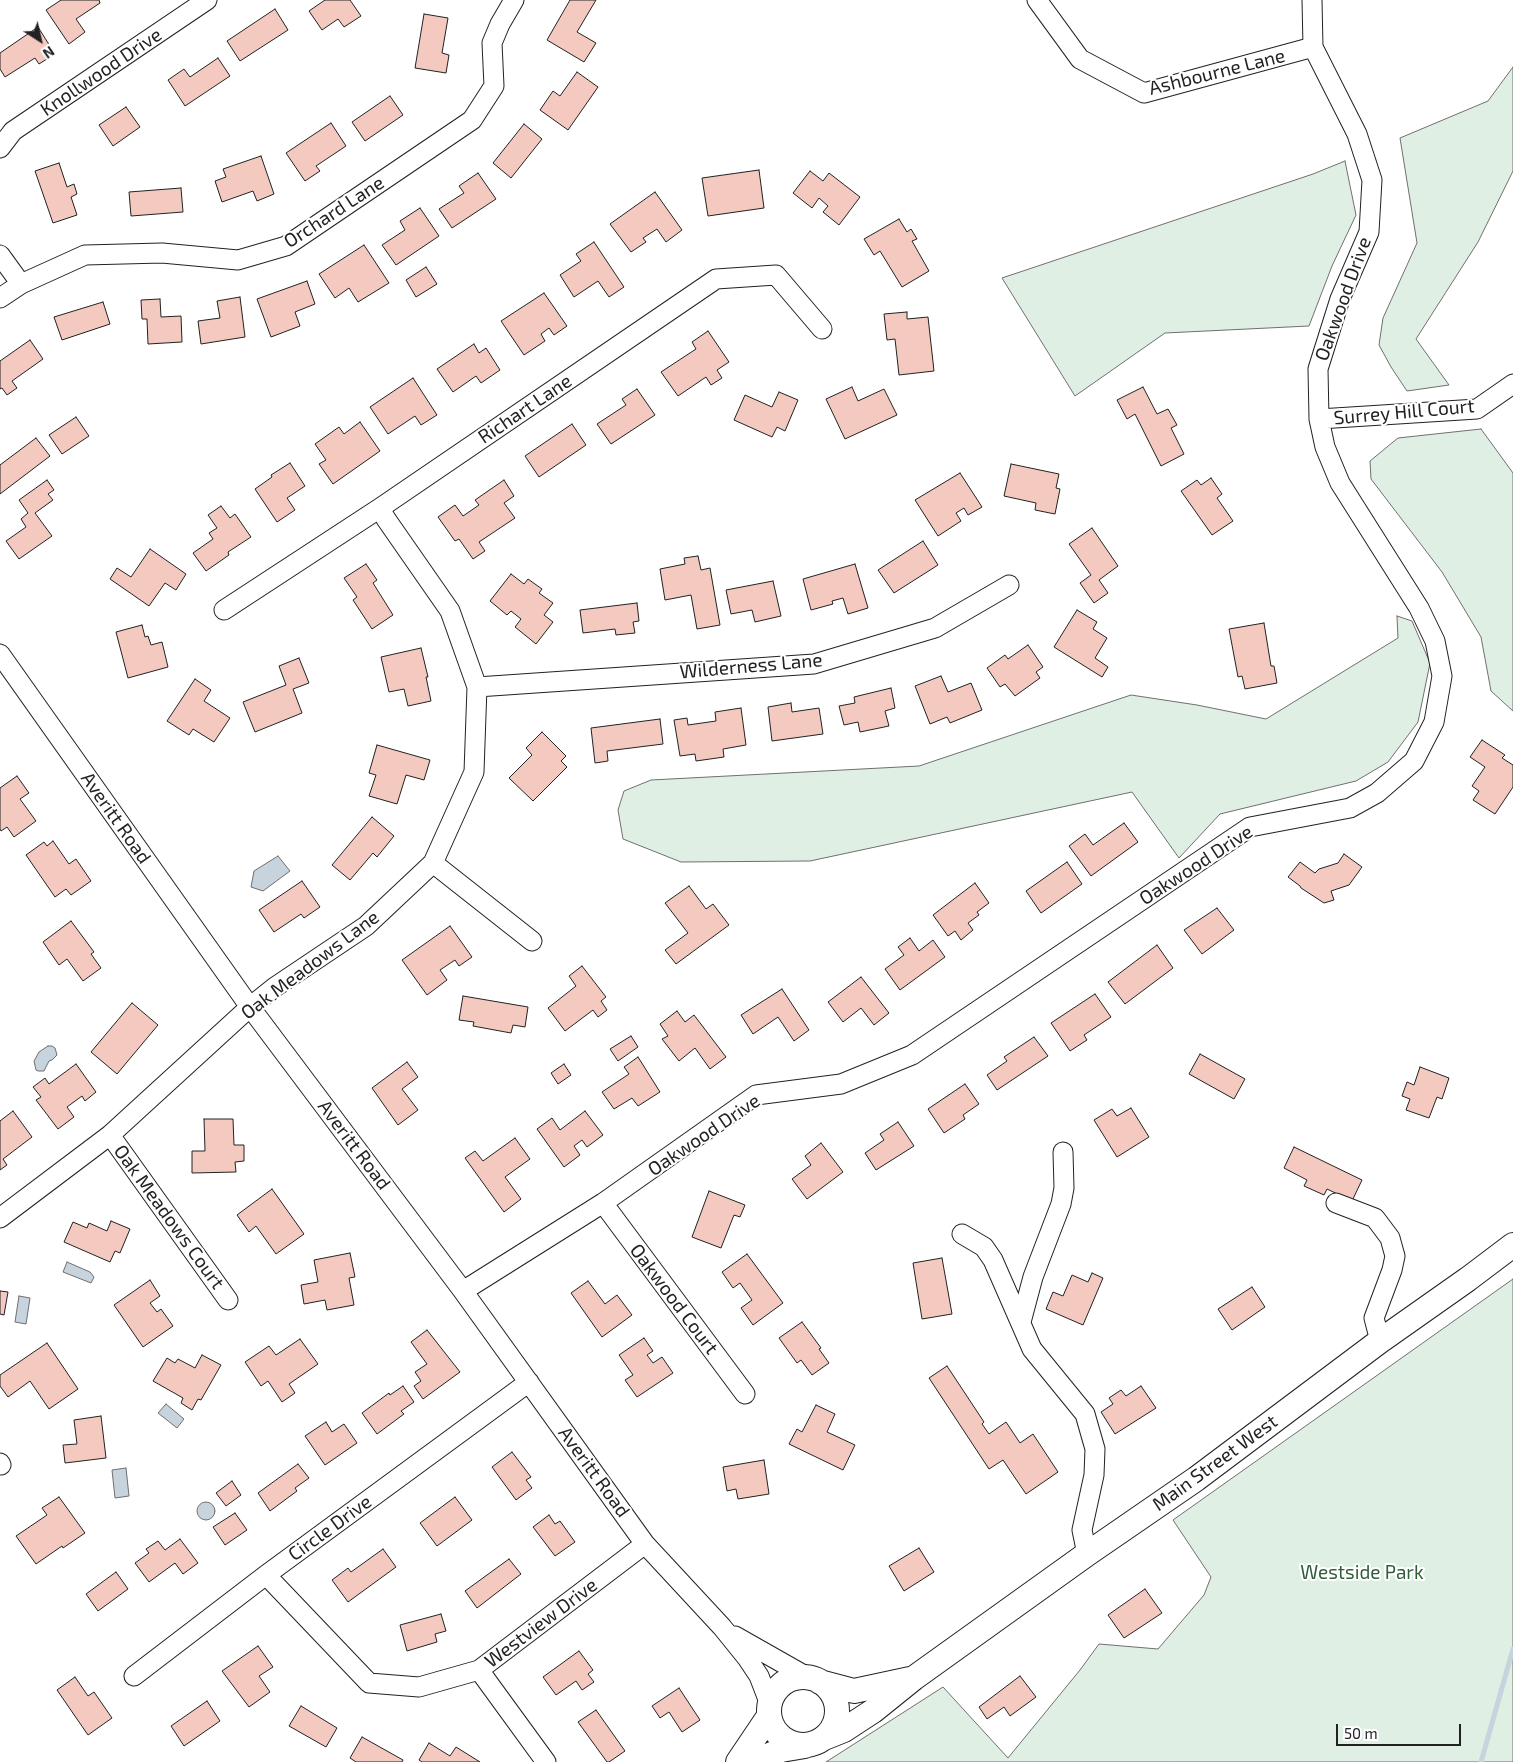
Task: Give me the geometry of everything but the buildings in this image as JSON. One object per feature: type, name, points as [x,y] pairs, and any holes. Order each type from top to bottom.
[{"type":"main road","name":"Main Street West","points":[[760,1762],[763,1758],[781,1750],[819,1741],[844,1730],[873,1712],[914,1678],[1087,1554],[1196,1479],[1380,1341],[1513,1245]]},
{"type":"main road","points":[[738,1762],[769,1709],[778,1688],[787,1681],[798,1678],[815,1680],[829,1689],[835,1698],[838,1710],[836,1721],[831,1731],[819,1741],[802,1746],[791,1744],[781,1738],[774,1730],[769,1709]]},
{"type":"main road","name":"Main Street West","points":[[815,1680],[854,1691],[914,1678]]},
{"type":"street","name":"Knollwood Drive","points":[[0,148],[14,131],[207,0]]},
{"type":"street","name":"Orchard Lane","points":[[0,298],[21,284],[85,255],[162,253],[238,260],[286,246],[472,120],[494,86],[492,43],[500,24],[514,0]]},
{"type":"street","name":"Ashbourne Lane","points":[[1037,0],[1080,59],[1144,93],[1313,47]]},
{"type":"street","name":"Oakwood Drive","points":[[463,1291],[603,1204],[756,1095],[841,1084],[912,1055],[1250,827],[1350,808],[1378,793],[1414,761],[1434,722],[1442,676],[1435,641],[1419,608],[1340,484],[1325,448],[1319,419],[1318,369],[1340,299],[1368,232],[1372,180],[1357,134],[1313,47],[1312,0]]},
{"type":"street","points":[[0,255],[21,284]]},
{"type":"street","name":"Richart Lane","points":[[224,610],[380,508],[716,279],[776,275],[822,329]]},
{"type":"street","name":"Surrey Hill Court","points":[[1319,419],[1477,409],[1513,384]]},
{"type":"street","name":"Oak Meadows Lane","points":[[0,1218],[110,1135],[250,1007],[276,987],[366,926],[434,864],[474,772],[477,687],[450,611],[380,508]]},
{"type":"street","name":"Wilderness Lane","points":[[477,687],[814,664],[935,628],[1009,585]]},
{"type":"street","name":"Averitt Road","points":[[0,654],[250,1007],[463,1291],[645,1544],[722,1627],[747,1658],[759,1676],[769,1709]]},
{"type":"street","points":[[434,864],[532,940]]},
{"type":"street","name":"Oak Meadows Court","points":[[110,1135],[228,1300]]},
{"type":"street","points":[[1021,1322],[1033,1277],[1061,1204],[1064,1188],[1063,1152]]},
{"type":"street","points":[[1336,1203],[1375,1218],[1390,1238],[1394,1256],[1392,1270],[1374,1318],[1380,1341]]},
{"type":"street","name":"Oakwood Court","points":[[603,1204],[745,1394]]},
{"type":"street","points":[[962,1234],[984,1247],[993,1260],[1032,1348],[1085,1414],[1095,1449],[1094,1475],[1082,1530],[1087,1554]]},
{"type":"street","name":"Circle Drive","points":[[134,1676],[266,1575],[529,1382]]},
{"type":"street","name":"Westview Drive","points":[[266,1575],[369,1683],[419,1687],[479,1670],[645,1544]]},
{"type":"street","name":"Averitt Road","points":[[722,1627],[750,1646],[815,1680]]},
{"type":"street","points":[[479,1670],[546,1762]]},
{"type":"green space","points":[[1513,67],[1513,171],[1478,242],[1416,339],[1449,385],[1407,391],[1379,345],[1383,318],[1417,243],[1400,138],[1488,101]]},
{"type":"green space","points":[[1345,161],[1356,215],[1332,266],[1309,326],[1165,333],[1075,396],[1002,278],[1313,174]]},
{"type":"green space","points":[[1481,429],[1513,473],[1513,711],[1491,691],[1481,637],[1442,572],[1371,479],[1370,461],[1398,438]]},
{"type":"green space","points":[[1397,616],[1412,621],[1430,663],[1418,722],[1388,762],[1356,781],[1220,814],[1179,858],[1132,792],[810,861],[681,862],[623,839],[618,810],[624,791],[651,780],[919,766],[1131,695],[1197,705],[1266,719],[1398,638]]},
{"type":"green space","name":"Westside Park","points":[[1513,1279],[1513,1762],[826,1762],[943,1687],[1008,1758],[1099,1644],[1158,1649],[1204,1595],[1211,1577],[1173,1520]]},
{"type":"shaded area","points":[[278,856],[290,871],[263,891],[251,887],[254,871]]},
{"type":"shaded area","points":[[48,1046],[55,1048],[57,1055],[49,1061],[44,1071],[38,1071],[34,1061],[39,1052]]},
{"type":"shaded area","points":[[67,1262],[90,1272],[94,1277],[91,1283],[63,1272]]},
{"type":"shaded area","points":[[19,1296],[30,1298],[26,1324],[15,1322]]},
{"type":"shaded area","points":[[166,1404],[184,1419],[177,1428],[158,1413]]},
{"type":"shaded area","points":[[126,1468],[129,1496],[115,1498],[112,1470]]},
{"type":"shaded area","points":[[202,1502],[210,1502],[215,1507],[213,1518],[202,1520],[197,1515],[197,1507]]},
{"type":"waterway","points":[[1481,1762],[1513,1649]]}]
